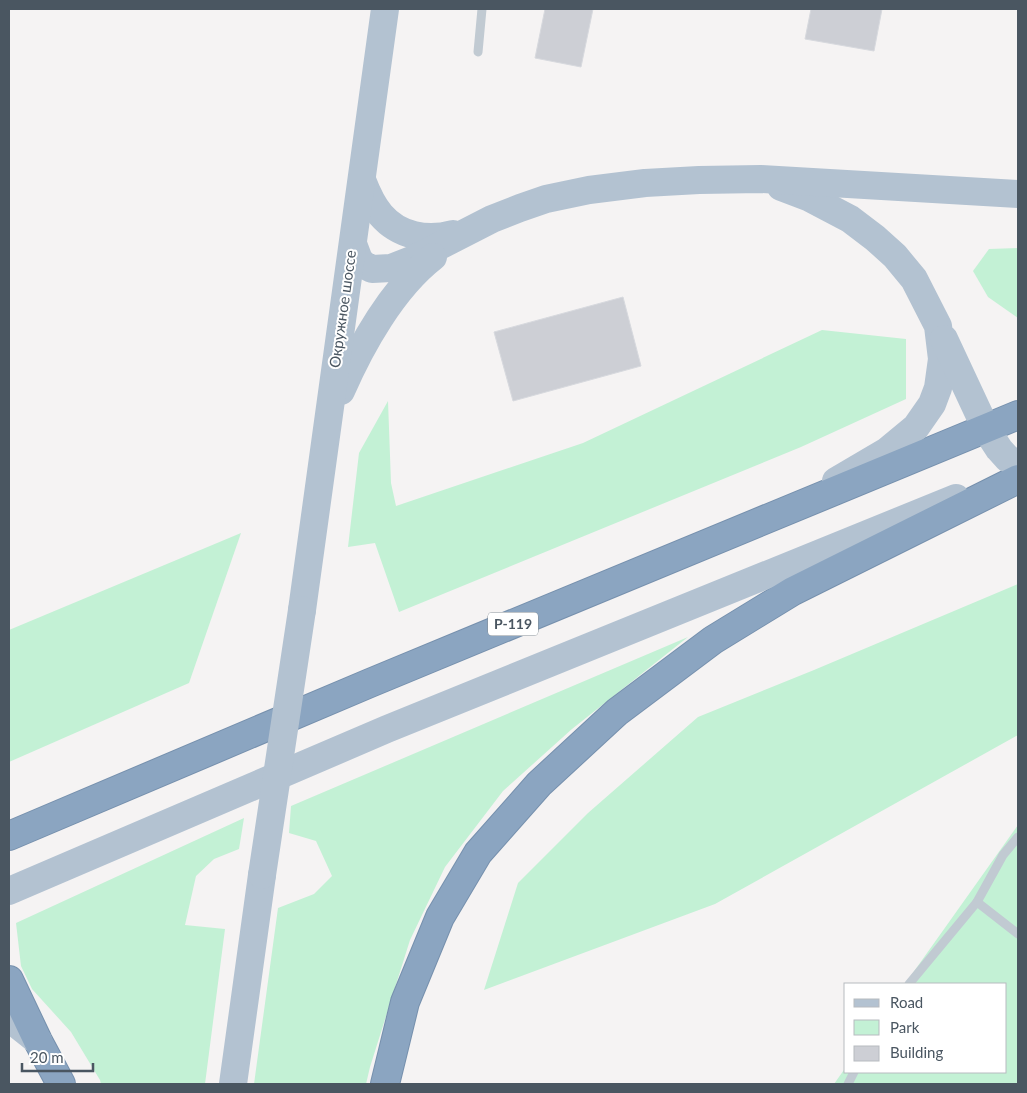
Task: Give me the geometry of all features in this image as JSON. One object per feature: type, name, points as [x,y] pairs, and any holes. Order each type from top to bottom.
[{"type":"highway","name":"Р-119","points":[[9,836],[370,683],[1018,415]]},
{"type":"highway","points":[[385,1084],[405,1002],[440,917],[478,853],[539,784],[617,712],[713,640],[793,591],[1018,479]]},
{"type":"highway","points":[[9,980],[61,1084]]},
{"type":"main road","name":"Окружное шоссе","points":[[233,1084],[302,610],[385,9]]},
{"type":"main road","points":[[353,244],[358,260],[364,266],[372,269],[391,268],[403,264],[492,218],[546,199],[589,190],[645,183],[761,179],[1018,194]]},
{"type":"main road","points":[[761,179],[810,198],[850,220],[875,238],[895,256],[914,279],[986,429],[1008,459],[1018,463]]},
{"type":"main road","points":[[362,180],[370,201],[381,216],[392,225],[407,233],[418,237],[431,238],[472,229]]},
{"type":"main road","points":[[327,422],[355,359],[379,320],[404,286],[429,260],[472,229]]},
{"type":"main road","points":[[782,513],[887,451],[916,427],[932,404],[938,388],[942,359],[938,326]]},
{"type":"main road","points":[[9,891],[387,729],[1018,472]]},
{"type":"main road","points":[[9,1018],[38,1041]]},
{"type":"lane","points":[[478,52],[482,9]]},
{"type":"lane","points":[[911,983],[977,902],[1004,855],[1018,837]]},
{"type":"lane","points":[[977,902],[1018,934]]},
{"type":"green space","points":[[1018,248],[1018,318],[988,297],[973,271],[989,249]]},
{"type":"green space","points":[[822,330],[906,339],[906,399],[801,447],[399,612],[375,543],[348,547],[359,453],[388,401],[391,483],[396,506],[583,443]]},
{"type":"green space","points":[[241,533],[189,683],[9,762],[9,630]]},
{"type":"green space","points":[[1018,584],[1018,735],[715,904],[484,990],[518,883],[588,813],[698,717]]},
{"type":"green space","points":[[688,637],[572,729],[503,791],[445,867],[410,940],[366,1084],[254,1084],[278,908],[314,894],[332,876],[316,841],[289,833],[291,806]]},
{"type":"green space","points":[[244,818],[239,849],[214,859],[196,876],[185,925],[225,929],[205,1084],[101,1084],[71,1032],[32,989],[21,966],[16,923]]},
{"type":"green space","points":[[1018,825],[1018,1084],[834,1084],[844,1070],[844,1073],[1007,1073],[1007,983],[906,983]]},
{"type":"building","points":[[545,9],[593,9],[581,67],[535,58]]},
{"type":"building","points":[[811,9],[882,9],[874,51],[805,39]]},
{"type":"building","points":[[623,297],[641,366],[513,401],[494,332]]}]
